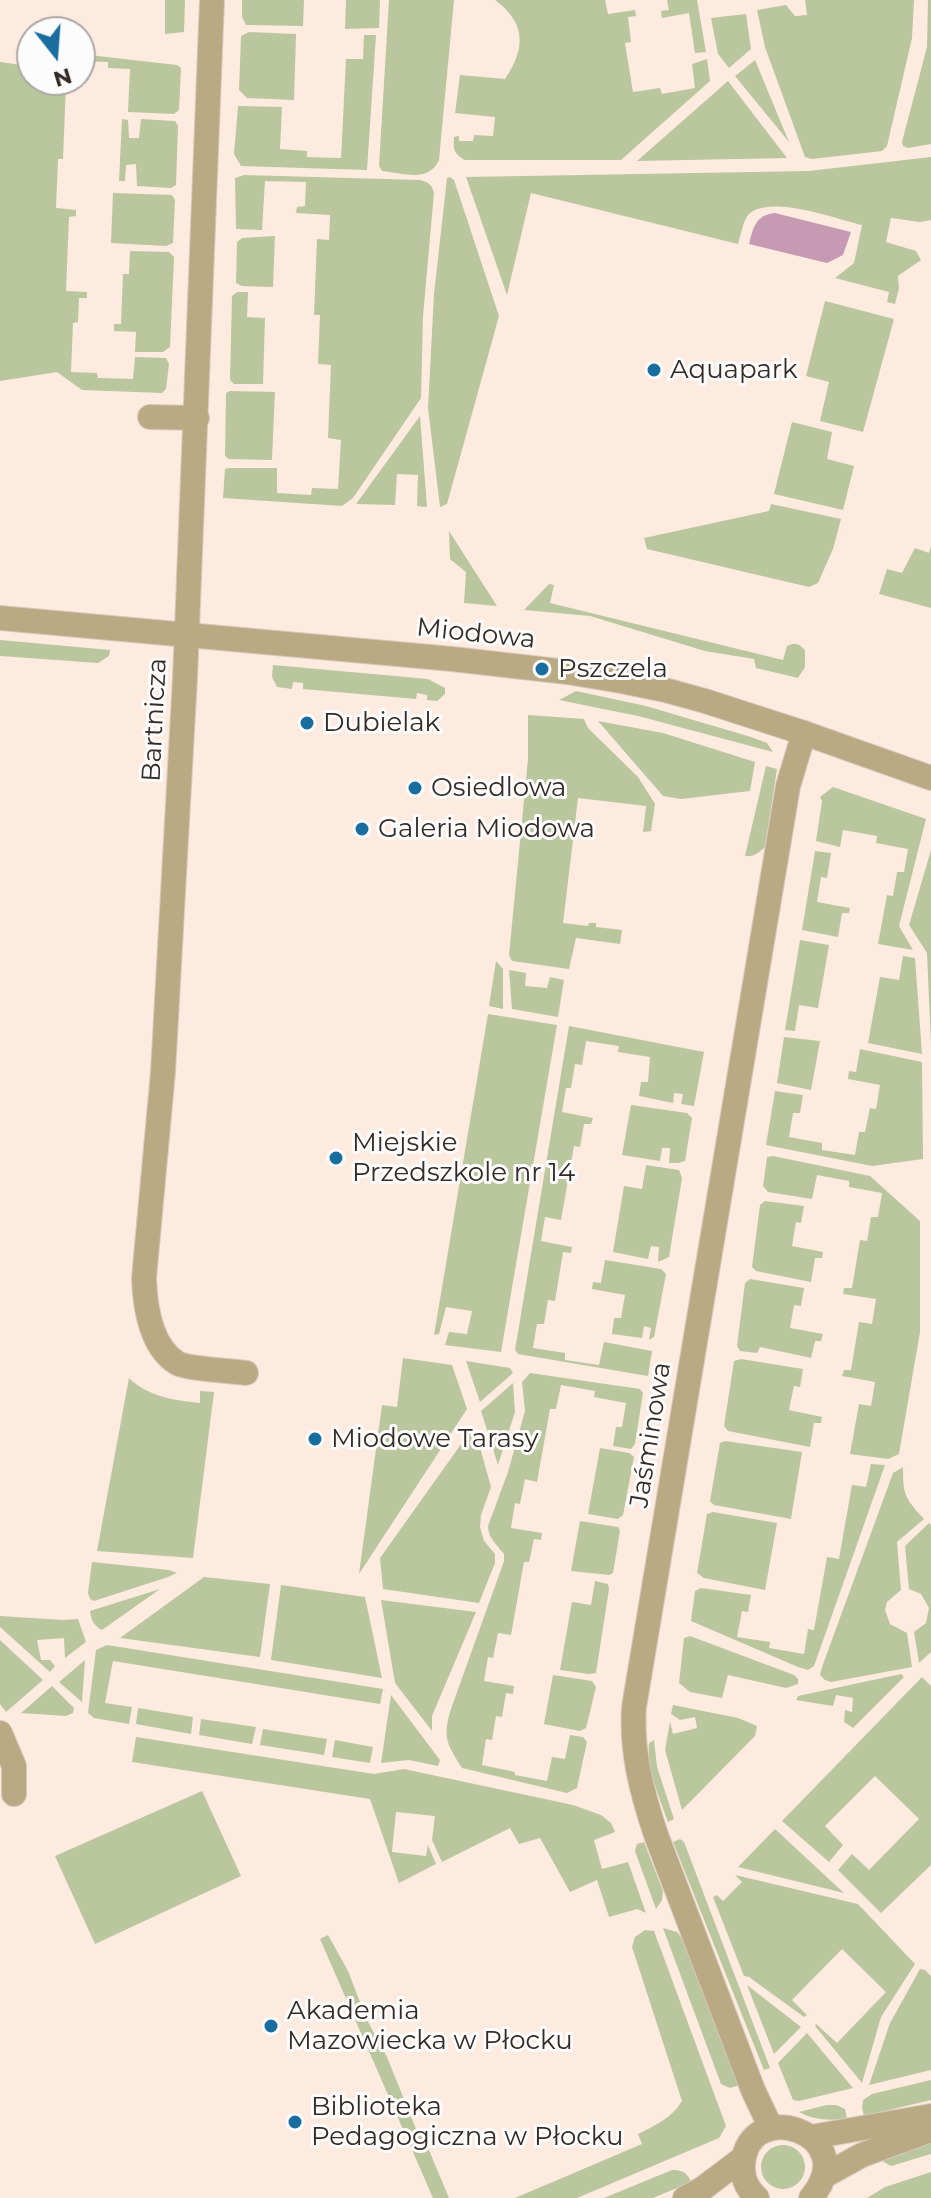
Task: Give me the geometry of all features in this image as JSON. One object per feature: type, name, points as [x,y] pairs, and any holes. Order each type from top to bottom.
[{"type":"street","name":"Bartnicza","points":[[212,0],[187,634],[163,1072],[145,1257],[145,1295],[153,1331],[162,1350],[179,1364],[246,1373]]},
{"type":"street","points":[[150,417],[197,418]]},
{"type":"street","name":"Miodowa","points":[[0,618],[567,672],[665,690],[804,733],[931,778]]},
{"type":"street","name":"Jaśminowa","points":[[771,2128],[753,2090],[656,1835],[642,1792],[632,1730],[788,786],[804,733]]},
{"type":"street","points":[[0,1733],[14,1766],[14,1794]]},
{"type":"street","points":[[811,2137],[931,2116]]},
{"type":"street","points":[[685,2198],[743,2158],[754,2140],[771,2128],[792,2127],[811,2137],[823,2155],[824,2176],[811,2198]]},
{"type":"street","points":[[824,2176],[867,2153],[931,2130]]},
{"type":"street","points":[[743,2158],[745,2183],[757,2198]]},
{"type":"green space","points":[[165,0],[185,0],[184,32],[165,34]]},
{"type":"green space","points":[[242,0],[304,0],[303,26],[246,25],[242,17]]},
{"type":"green space","points":[[346,0],[380,0],[379,28],[345,29]]},
{"type":"green space","points":[[389,0],[454,0],[439,160],[429,172],[422,174],[382,171],[379,166]]},
{"type":"green space","points":[[495,0],[605,0],[608,14],[635,10],[636,16],[628,17],[631,42],[625,43],[633,92],[660,88],[662,94],[695,88],[692,64],[707,59],[710,81],[621,160],[465,160],[455,151],[454,137],[459,136],[459,141],[473,141],[474,135],[493,136],[495,117],[455,113],[460,75],[505,79],[517,57],[520,36],[517,27],[513,18]]},
{"type":"green space","points":[[667,0],[697,0],[706,52],[695,53],[689,13],[662,18],[661,11],[669,10]]},
{"type":"green space","points":[[805,0],[914,0],[912,38],[887,146],[882,151],[812,159],[805,157],[765,47],[757,10],[786,5],[795,16],[807,15]]},
{"type":"green space","points":[[928,0],[931,0],[931,144],[908,148],[902,142],[927,47]]},
{"type":"green space","points":[[746,14],[751,49],[729,68],[718,54],[711,18]]},
{"type":"green space","points":[[249,32],[296,34],[294,100],[247,98],[239,90],[241,36]]},
{"type":"green space","points":[[364,35],[376,35],[367,170],[241,166],[234,154],[238,106],[282,107],[280,149],[307,151],[307,157],[341,158],[346,59],[363,59]]},
{"type":"green space","points":[[96,56],[177,65],[181,68],[179,110],[174,114],[128,112],[130,69],[108,68],[108,62],[96,62]]},
{"type":"green space","points":[[755,60],[789,142],[735,76]]},
{"type":"green space","points":[[0,62],[16,64],[16,96],[66,96],[63,159],[58,159],[56,208],[76,210],[76,216],[69,217],[66,291],[87,292],[87,298],[79,298],[78,322],[73,323],[71,372],[97,373],[98,378],[133,379],[135,357],[166,358],[169,364],[166,389],[162,393],[82,390],[57,372],[0,381]]},
{"type":"green space","points":[[728,81],[787,158],[637,161]]},
{"type":"green space","points":[[122,119],[128,120],[129,138],[139,138],[141,119],[175,121],[178,126],[176,185],[171,188],[137,186],[136,164],[126,165],[125,181],[119,181]]},
{"type":"green space","points":[[931,157],[931,220],[920,222],[891,218],[886,242],[916,251],[921,260],[898,276],[895,304],[887,302],[889,292],[835,278],[854,263],[862,225],[804,210],[772,206],[749,214],[738,244],[531,193],[507,295],[466,177],[809,171]]},
{"type":"green space","points":[[244,175],[420,180],[429,184],[434,193],[423,316],[421,398],[353,498],[342,506],[223,498],[225,469],[229,468],[277,468],[277,493],[311,495],[312,488],[338,489],[341,440],[328,438],[331,365],[318,364],[320,315],[314,315],[317,239],[329,240],[330,215],[296,213],[297,207],[305,206],[306,182],[265,181],[262,230],[236,229],[235,178]]},
{"type":"green space","points":[[447,178],[454,180],[499,316],[447,504],[440,507],[428,408],[434,294]]},
{"type":"green space","points":[[113,193],[172,195],[175,200],[173,243],[166,246],[111,243]]},
{"type":"green space","points":[[275,236],[273,287],[236,283],[237,242],[242,238]]},
{"type":"green space","points":[[130,251],[169,252],[174,257],[170,347],[163,352],[135,352],[136,332],[114,331],[114,324],[121,324],[123,274],[129,274]]},
{"type":"green space","points":[[237,292],[248,292],[247,317],[265,318],[263,384],[234,384],[230,380],[232,296]]},
{"type":"green space","points":[[825,301],[894,319],[863,432],[820,421],[829,382],[806,376]]},
{"type":"green space","points":[[275,392],[272,460],[229,459],[225,456],[226,393]]},
{"type":"green space","points":[[420,416],[427,507],[417,506],[418,475],[397,474],[395,505],[356,504]]},
{"type":"green space","points":[[792,422],[832,432],[827,459],[854,466],[843,510],[774,494]]},
{"type":"green space","points":[[771,504],[841,519],[833,549],[818,583],[809,587],[647,549],[644,538],[769,511]]},
{"type":"green space","points":[[449,531],[497,606],[464,603],[466,572],[450,559]]},
{"type":"green space","points":[[931,546],[931,608],[879,594],[887,569],[902,573],[915,548],[929,553]]},
{"type":"green space","points":[[549,584],[554,585],[550,603],[783,660],[787,646],[796,644],[805,650],[805,667],[798,678],[756,668],[754,659],[705,651],[590,616],[524,610]]},
{"type":"green space","points":[[0,640],[110,650],[109,656],[98,663],[0,656]]},
{"type":"green space","points":[[273,665],[428,679],[445,688],[445,694],[437,701],[427,700],[427,695],[417,693],[416,699],[303,689],[303,683],[293,682],[292,689],[277,687],[272,677]]},
{"type":"green space","points":[[576,691],[646,706],[751,737],[767,743],[773,752],[638,716],[559,700]]},
{"type":"green space","points":[[528,715],[584,719],[588,728],[638,777],[655,804],[651,831],[643,832],[646,806],[578,798],[563,923],[588,926],[589,923],[596,923],[596,927],[622,930],[620,944],[576,938],[569,969],[512,961],[509,955],[528,759]]},
{"type":"green space","points":[[598,721],[663,733],[755,762],[750,791],[681,799],[663,796]]},
{"type":"green space","points":[[766,766],[777,769],[765,847],[758,853],[745,856]]},
{"type":"green space","points":[[833,787],[926,819],[899,926],[913,950],[878,944],[887,895],[893,896],[897,872],[904,872],[908,849],[876,843],[877,836],[843,830],[840,847],[816,841],[820,797]]},
{"type":"green space","points":[[931,850],[931,1045],[927,953],[909,925]]},
{"type":"green space","points":[[815,851],[831,853],[827,878],[821,877],[817,902],[850,908],[849,913],[842,913],[838,937],[802,930]]},
{"type":"green space","points":[[800,940],[829,945],[818,1008],[799,1005],[795,1031],[785,1030]]},
{"type":"green space","points":[[903,956],[915,958],[922,1054],[868,1043],[880,977],[899,980]]},
{"type":"green space","points":[[496,961],[503,969],[503,1009],[489,1006]]},
{"type":"green space","points":[[509,970],[526,973],[525,986],[547,988],[550,977],[564,980],[558,1017],[512,1009]]},
{"type":"green space","points":[[488,1014],[557,1025],[501,1352],[445,1345],[449,1332],[467,1334],[472,1311],[446,1307],[439,1334],[434,1335]]},
{"type":"green space","points":[[569,1026],[704,1052],[694,1106],[681,1104],[683,1094],[674,1093],[673,1103],[639,1096],[641,1082],[648,1082],[650,1057],[618,1052],[619,1046],[586,1041],[582,1065],[575,1064],[571,1088],[566,1088],[562,1112],[593,1118],[591,1124],[584,1124],[580,1147],[574,1146],[561,1220],[545,1217],[541,1241],[572,1247],[571,1253],[563,1252],[555,1301],[548,1300],[544,1324],[537,1324],[533,1348],[565,1353],[565,1360],[599,1365],[604,1342],[652,1351],[648,1376],[518,1354],[515,1350]]},
{"type":"green space","points":[[784,1037],[820,1041],[811,1090],[777,1083]]},
{"type":"green space","points":[[860,1049],[922,1062],[923,1159],[872,1166],[766,1145],[775,1091],[803,1095],[800,1113],[793,1113],[789,1137],[822,1143],[822,1150],[855,1155],[859,1132],[865,1132],[870,1108],[876,1109],[880,1085],[848,1079],[849,1071],[856,1072]]},
{"type":"green space","points":[[631,1105],[687,1113],[692,1118],[685,1161],[669,1163],[670,1148],[662,1148],[660,1161],[622,1155]]},
{"type":"green space","points":[[767,1157],[870,1176],[920,1221],[920,1332],[899,1454],[888,1459],[850,1454],[859,1404],[871,1406],[875,1382],[842,1376],[844,1370],[851,1370],[859,1322],[872,1324],[876,1299],[843,1294],[844,1288],[852,1288],[860,1240],[867,1241],[871,1217],[878,1217],[882,1193],[849,1187],[849,1181],[817,1175],[812,1199],[768,1192],[763,1186]]},
{"type":"green space","points":[[646,1165],[679,1170],[682,1178],[669,1257],[658,1262],[659,1247],[651,1246],[648,1259],[613,1252],[624,1186],[642,1189]]},
{"type":"green space","points":[[765,1201],[804,1206],[801,1223],[796,1222],[792,1246],[823,1252],[822,1258],[815,1258],[811,1282],[756,1271],[752,1267],[760,1205]]},
{"type":"green space","points":[[605,1260],[661,1269],[666,1274],[654,1337],[649,1340],[651,1328],[644,1326],[642,1338],[612,1334],[614,1318],[621,1318],[625,1295],[592,1289],[593,1282],[601,1283]]},
{"type":"green space","points":[[750,1279],[804,1288],[801,1306],[794,1305],[790,1328],[823,1334],[821,1341],[815,1341],[811,1358],[760,1347],[757,1353],[740,1351],[737,1346],[745,1283]]},
{"type":"green space","points":[[403,1358],[452,1365],[467,1409],[359,1574],[382,1405],[397,1407]]},
{"type":"green space","points":[[741,1359],[803,1369],[800,1387],[794,1386],[789,1410],[822,1417],[821,1423],[814,1423],[810,1447],[728,1431],[724,1426],[734,1361]]},
{"type":"green space","points":[[466,1361],[510,1368],[513,1373],[480,1402]]},
{"type":"green space","points":[[530,1373],[640,1389],[643,1393],[635,1444],[631,1449],[613,1446],[616,1427],[622,1427],[626,1403],[594,1397],[595,1391],[561,1385],[556,1409],[550,1409],[537,1482],[525,1479],[520,1504],[515,1503],[511,1528],[542,1533],[541,1540],[534,1539],[529,1562],[524,1562],[511,1635],[498,1633],[493,1658],[488,1657],[484,1681],[514,1686],[513,1694],[506,1693],[502,1717],[496,1716],[492,1740],[486,1739],[482,1765],[547,1781],[552,1757],[565,1759],[570,1735],[583,1737],[587,1742],[577,1788],[567,1793],[462,1768],[447,1734],[451,1709],[504,1561],[504,1554],[491,1538],[488,1526],[508,1472],[525,1411],[522,1382]]},
{"type":"green space","points":[[129,1378],[153,1393],[180,1400],[200,1403],[200,1391],[214,1392],[193,1558],[97,1551]]},
{"type":"green space","points":[[513,1383],[515,1412],[498,1465],[481,1411]]},
{"type":"green space","points":[[474,1426],[491,1487],[480,1527],[484,1541],[495,1554],[495,1563],[479,1603],[383,1589],[380,1558]]},
{"type":"green space","points":[[725,1441],[802,1452],[791,1519],[714,1505],[710,1501],[720,1443]]},
{"type":"green space","points":[[600,1448],[629,1453],[634,1457],[623,1515],[618,1519],[588,1514]]},
{"type":"green space","points":[[871,1464],[885,1465],[814,1666],[808,1670],[798,1667],[691,1621],[695,1591],[701,1588],[751,1595],[748,1612],[742,1611],[737,1637],[770,1642],[769,1648],[804,1654],[808,1629],[814,1630],[827,1557],[839,1559],[852,1485],[866,1487]]},
{"type":"green space","points":[[903,1467],[906,1496],[924,1519],[897,1542],[901,1590],[887,1602],[885,1610],[890,1624],[907,1633],[912,1667],[831,1682],[825,1680],[820,1675],[822,1667],[893,1473]]},
{"type":"green space","points":[[713,1512],[777,1523],[765,1590],[704,1578],[697,1573],[707,1514]]},
{"type":"green space","points":[[580,1521],[618,1527],[620,1531],[613,1573],[571,1571]]},
{"type":"green space","points":[[929,1523],[931,1652],[919,1663],[914,1632],[926,1623],[929,1608],[921,1594],[909,1589],[905,1546]]},
{"type":"green space","points":[[92,1562],[177,1573],[94,1601],[88,1593]]},
{"type":"green space","points":[[204,1577],[270,1584],[260,1657],[120,1638]]},
{"type":"green space","points":[[595,1581],[608,1584],[609,1589],[596,1673],[560,1670],[572,1602],[591,1605]]},
{"type":"green space","points":[[281,1585],[365,1597],[382,1678],[271,1660]]},
{"type":"green space","points":[[160,1589],[102,1630],[92,1620],[90,1611]]},
{"type":"green space","points":[[381,1600],[476,1612],[432,1716],[432,1731],[395,1683]]},
{"type":"green space","points":[[0,1616],[78,1619],[86,1642],[65,1658],[64,1638],[37,1640],[41,1660],[50,1660],[55,1666],[50,1672],[0,1627]]},
{"type":"green space","points":[[690,1636],[794,1675],[798,1684],[786,1688],[728,1675],[722,1698],[690,1692],[679,1683],[684,1638]]},
{"type":"green space","points":[[0,1640],[43,1680],[6,1712],[0,1704]]},
{"type":"green space","points":[[107,1645],[383,1689],[380,1704],[113,1661],[105,1703],[132,1707],[129,1724],[94,1718],[88,1713],[96,1650]]},
{"type":"green space","points":[[85,1660],[82,1702],[59,1682]]},
{"type":"green space","points":[[901,1674],[904,1677],[853,1728],[844,1722],[845,1710],[852,1712],[853,1698],[836,1695],[833,1706],[796,1700],[798,1696]]},
{"type":"green space","points":[[553,1675],[592,1681],[596,1687],[586,1728],[580,1731],[544,1724]]},
{"type":"green space","points":[[922,1677],[931,1686],[931,1865],[881,1913],[838,1870],[852,1854],[869,1870],[919,1819],[875,1776],[825,1826],[843,1845],[829,1862],[782,1821]]},
{"type":"green space","points":[[52,1686],[74,1708],[73,1713],[66,1716],[21,1713]]},
{"type":"green space","points":[[391,1695],[440,1760],[438,1766],[409,1760],[381,1763]]},
{"type":"green space","points":[[673,1705],[738,1718],[757,1726],[755,1736],[682,1810],[665,1750],[670,1722],[673,1734],[697,1728],[695,1717],[680,1720],[671,1714]]},
{"type":"green space","points":[[138,1708],[193,1717],[191,1734],[136,1724]]},
{"type":"green space","points":[[201,1719],[256,1727],[252,1744],[199,1735]]},
{"type":"green space","points":[[263,1729],[327,1739],[324,1755],[260,1745]]},
{"type":"green space","points":[[136,1737],[374,1774],[404,1769],[573,1805],[601,1815],[611,1823],[615,1832],[594,1840],[602,1869],[628,1862],[646,1913],[637,1909],[609,1917],[597,1880],[570,1892],[540,1838],[519,1844],[510,1828],[442,1862],[432,1840],[435,1816],[396,1812],[392,1852],[426,1856],[428,1845],[436,1864],[399,1883],[370,1799],[132,1762]]},
{"type":"green space","points":[[335,1740],[373,1747],[370,1763],[332,1757]]},
{"type":"green space","points":[[654,1740],[657,1767],[674,1819],[668,1822],[650,1763],[649,1743]]},
{"type":"green space","points":[[202,1791],[241,1876],[95,1944],[55,1856]]},
{"type":"green space","points":[[775,1829],[844,1893],[738,1867]]},
{"type":"green space","points":[[680,1839],[684,1842],[770,2068],[764,2070],[673,1842]]},
{"type":"green space","points":[[644,1842],[663,1891],[656,1909],[635,1851],[637,1844]]},
{"type":"green space","points":[[735,1875],[858,1904],[915,1964],[881,2017],[862,2083],[815,2026],[837,2043],[886,1992],[842,1949],[792,2000],[807,2015],[804,2017],[744,1976],[713,1897],[717,1895],[723,1901],[742,1882]]},
{"type":"green space","points":[[663,1928],[677,1932],[684,1941],[740,2085],[730,2088],[721,2084]]},
{"type":"green space","points":[[645,1930],[654,1931],[726,2126],[719,2138],[577,2198],[515,2198],[642,2144],[638,2134],[668,2117],[682,2101],[632,1947],[635,1937]]},
{"type":"green space","points":[[328,1935],[348,1971],[367,2020],[387,2057],[416,2129],[426,2143],[449,2198],[433,2198],[320,1939]]},
{"type":"green space","points":[[920,1969],[931,1976],[931,2070],[869,2085],[890,2023]]},
{"type":"green space","points":[[747,1985],[801,2027],[774,2054]]},
{"type":"green space","points":[[807,2033],[853,2088],[793,2100],[778,2063]]},
{"type":"green space","points":[[931,2080],[931,2100],[864,2116],[863,2100],[872,2094]]},
{"type":"green space","points":[[827,2105],[845,2109],[847,2119],[828,2120],[799,2112]]},
{"type":"green space","points":[[931,2143],[931,2154],[891,2166],[880,2160]]},
{"type":"green space","points":[[783,2145],[798,2152],[805,2167],[798,2182],[783,2189],[768,2182],[761,2167],[768,2152]]},
{"type":"green space","points":[[672,2170],[684,2172],[691,2182],[653,2198],[604,2198]]},
{"type":"green space","points":[[931,2172],[931,2198],[867,2198],[885,2187]]},
{"type":"shaded area","points":[[775,213],[851,232],[843,255],[827,263],[749,244],[756,223],[763,216]]},
{"type":"place","name":"Aquapark","points":[[654,370]]},
{"type":"place","name":"Pszczela","points":[[542,669]]},
{"type":"place","name":"Dubielak","points":[[307,723]]},
{"type":"place","name":"Osiedlowa","points":[[415,788]]},
{"type":"place","name":"Galeria Miodowa","points":[[362,829]]},
{"type":"place","name":"Miejskie Przedszkole nr 14","points":[[336,1158]]},
{"type":"place","name":"Miodowe Tarasy","points":[[315,1439]]},
{"type":"place","name":"Akademia Mazowiecka w Płocku","points":[[271,2026]]},
{"type":"place","name":"Biblioteka Pedagogiczna w Płocku","points":[[295,2122]]}]
